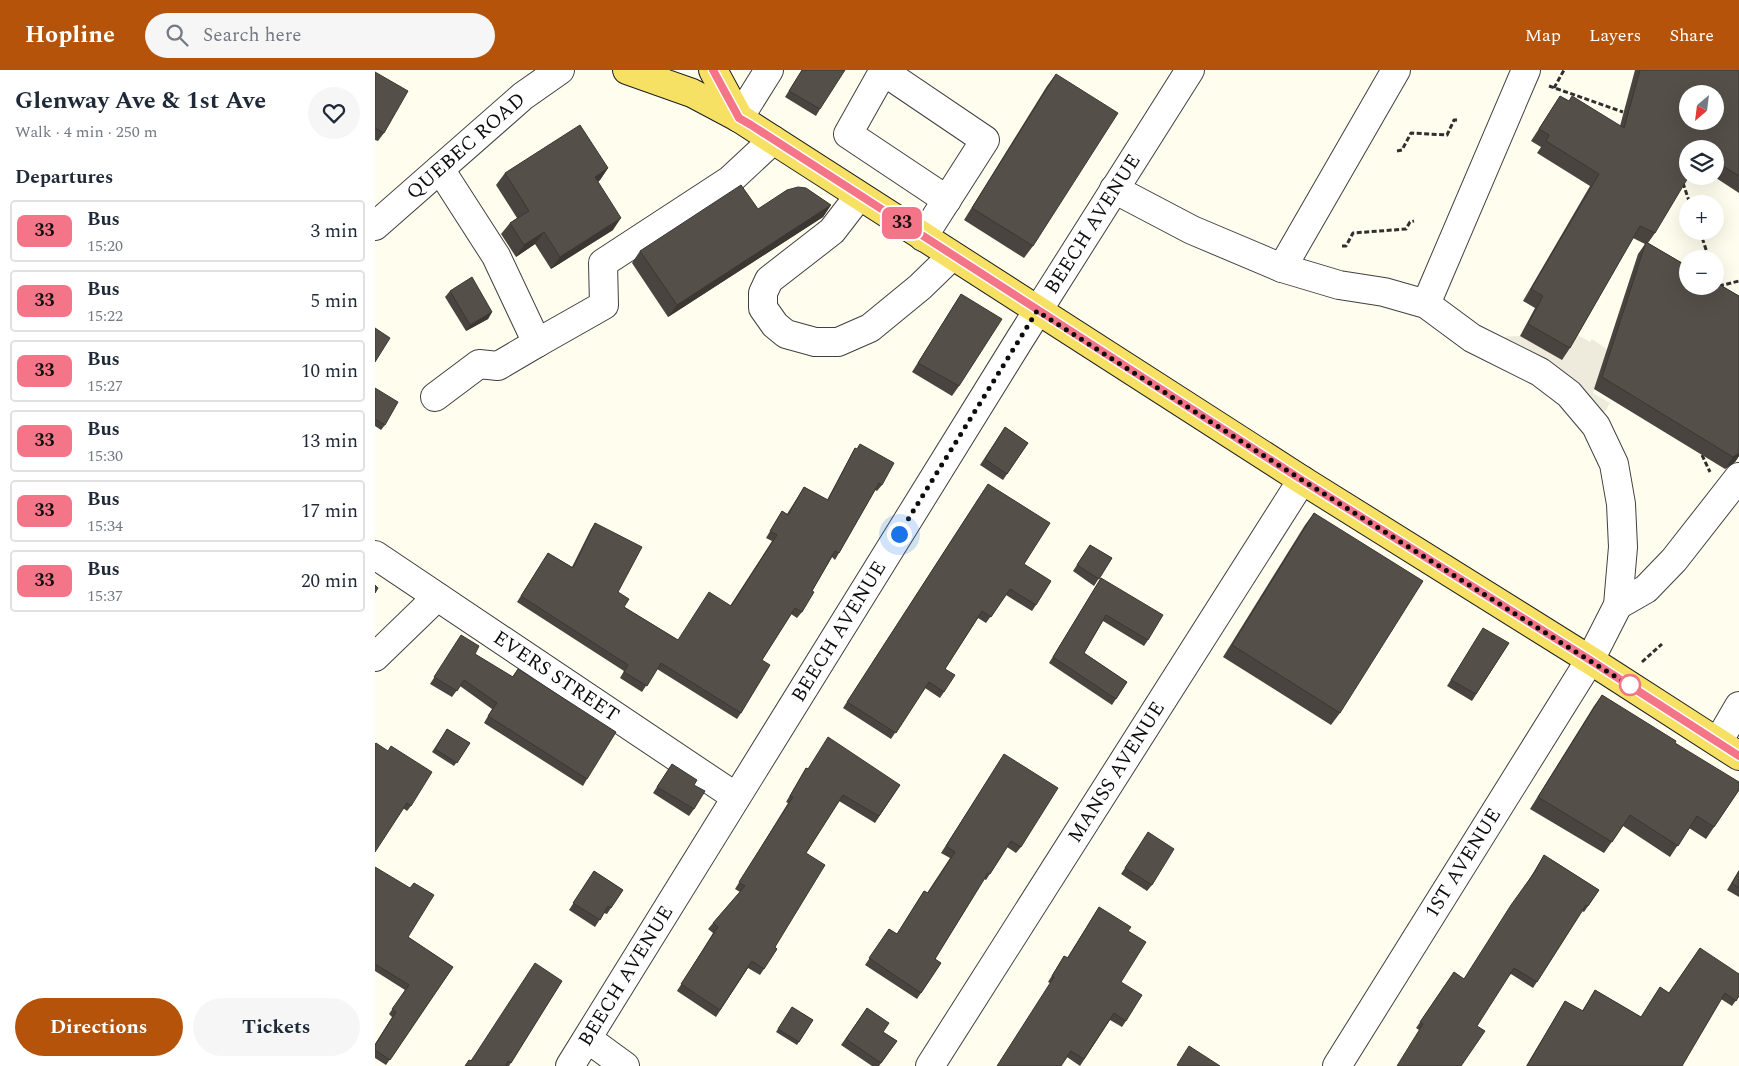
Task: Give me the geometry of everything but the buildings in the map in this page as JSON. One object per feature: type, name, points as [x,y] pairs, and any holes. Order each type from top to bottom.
[{"type":"main road","points":[[627,70],[692,93],[739,118],[1037,311],[1728,749]]},
{"type":"main road","points":[[713,70],[739,118]]},
{"type":"street","name":"QUEBEC ROAD","points":[[375,226],[523,96],[560,70]]},
{"type":"street","points":[[739,118],[769,70]]},
{"type":"street","points":[[923,237],[947,200],[985,140],[884,70],[848,134],[947,200]]},
{"type":"street","name":"BEECH AVENUE","points":[[570,1066],[1037,311],[1189,70]]},
{"type":"street","points":[[1282,268],[1396,70]]},
{"type":"street","points":[[1426,304],[1533,77]]},
{"type":"street","points":[[435,397],[479,364],[498,366],[604,305],[603,263],[730,180],[773,140]]},
{"type":"street","points":[[440,169],[496,256],[537,343]]},
{"type":"street","points":[[1114,189],[1192,230],[1282,268],[1339,285],[1384,292],[1426,304],[1472,338],[1540,372],[1569,394],[1596,426],[1614,464],[1621,504],[1623,547],[1618,604]]},
{"type":"street","points":[[859,196],[832,231],[769,280],[763,293],[763,308],[775,325],[786,334],[815,342],[839,342],[870,328],[920,287],[952,256]]},
{"type":"street","points":[[1618,604],[1646,589],[1668,566],[1739,478]]},
{"type":"street","name":"MANSS AVENUE","points":[[930,1066],[1302,480]]},
{"type":"street","name":"EVERS STREET","points":[[375,555],[736,797]]},
{"type":"street","points":[[375,657],[437,597]]},
{"type":"street","name":"1ST AVENUE","points":[[1337,1066],[1590,660],[1618,604]]},
{"type":"street","points":[[1728,749],[1739,706]]},
{"type":"street","points":[[588,1039],[625,1066]]},
{"type":"path","points":[[1554,88],[1564,70]]},
{"type":"path","points":[[1533,77],[1554,88],[1623,112]]},
{"type":"path","points":[[1397,151],[1402,150],[1411,133],[1447,135],[1454,120],[1458,120]]},
{"type":"path","points":[[1342,246],[1346,246],[1353,233],[1406,229],[1410,222],[1414,221]]},
{"type":"path","points":[[1724,285],[1739,281]]},
{"type":"shaded area","points":[[1576,334],[1590,342],[1592,339],[1608,350],[1593,393],[1610,403],[1596,426],[1472,338],[1520,336],[1562,359]]},
{"type":"bus line","name":"33","points":[[713,70],[739,118],[1037,311],[1739,756]]},
{"type":"route","points":[[899,534],[1037,311],[1635,689],[1630,685]]}]
